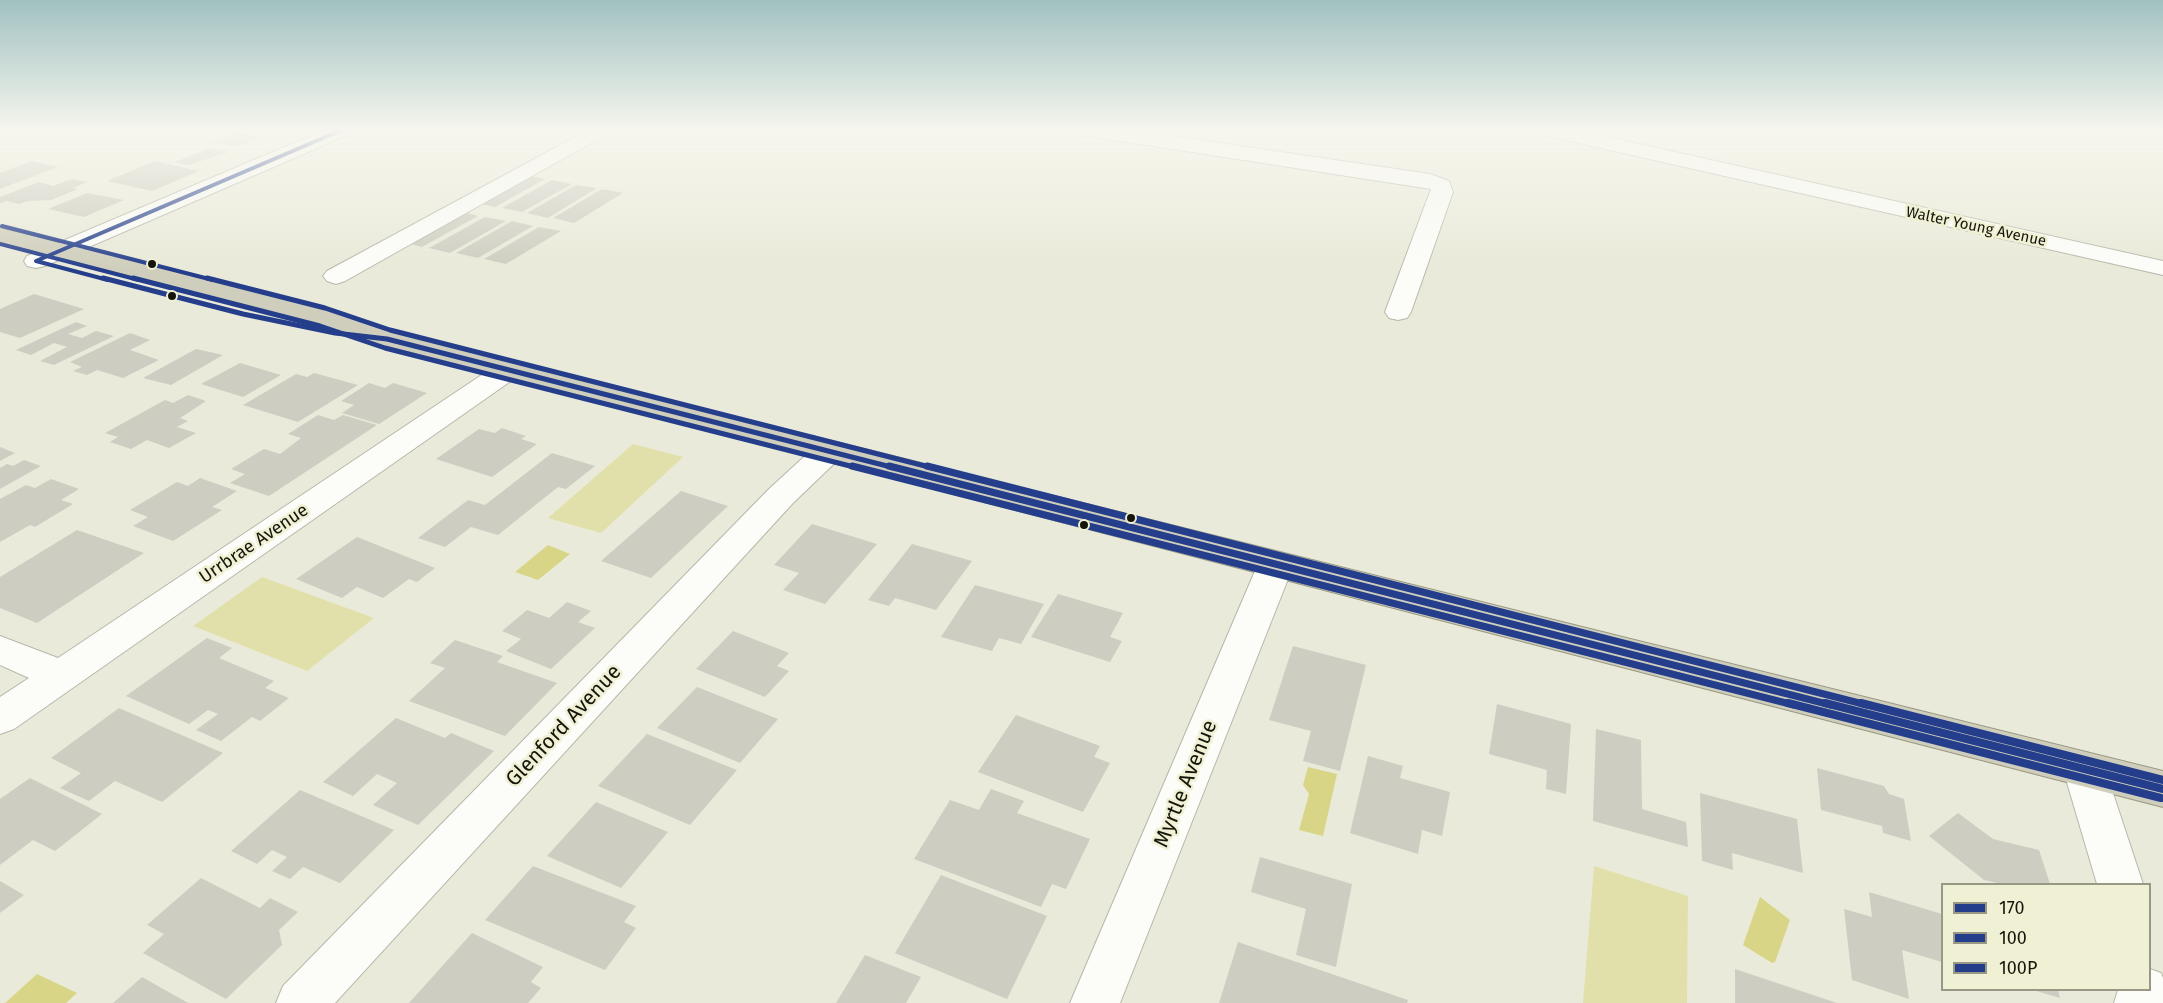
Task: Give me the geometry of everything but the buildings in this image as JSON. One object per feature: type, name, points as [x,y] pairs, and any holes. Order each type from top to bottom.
[{"type":"highway","points":[[0,235],[324,316],[387,339],[508,370],[2163,789]]},
{"type":"highway","points":[[0,252],[243,314],[335,333],[387,339]]},
{"type":"street","points":[[36,261],[236,176]]},
{"type":"street","points":[[336,276],[520,176]]},
{"type":"street","points":[[1398,176],[1430,181],[1441,186],[1442,192],[1398,312]]},
{"type":"street","name":"Walter Young Avenue","points":[[1752,176],[2163,268]]},
{"type":"street","name":"Urrbrae Avenue","points":[[0,718],[508,370]]},
{"type":"street","name":"Glenford Avenue","points":[[301,1003],[781,496],[829,451]]},
{"type":"street","name":"Myrtle Avenue","points":[[1095,1003],[1240,646],[1276,564]]},
{"type":"street","points":[[0,650],[61,675]]},
{"type":"street","points":[[2084,769],[2119,883]]},
{"type":"green space","points":[[633,444],[683,457],[601,533],[548,518]]},
{"type":"green space","points":[[262,577],[374,618],[307,671],[193,626]]},
{"type":"green space","points":[[1594,866],[1688,896],[1687,1003],[1583,1003]]},
{"type":"shaded area","points":[[548,545],[570,554],[538,580],[515,572]]},
{"type":"shaded area","points":[[1308,767],[1337,774],[1323,836],[1299,830],[1309,794],[1303,785]]},
{"type":"shaded area","points":[[1760,897],[1790,920],[1775,962],[1772,963],[1743,945]]},
{"type":"shaded area","points":[[37,974],[77,993],[66,1003],[5,1003]]},
{"type":"transit line","name":"170","points":[[36,261],[235,176]]},
{"type":"transit line","name":"100P","points":[[2,226],[325,308],[390,330],[2163,780]]},
{"type":"transit line","name":"100","points":[[0,244],[320,326],[385,348],[2161,798]]},
{"type":"transit line","name":"170","points":[[36,261],[243,314],[335,333],[387,339],[2163,789]]}]
